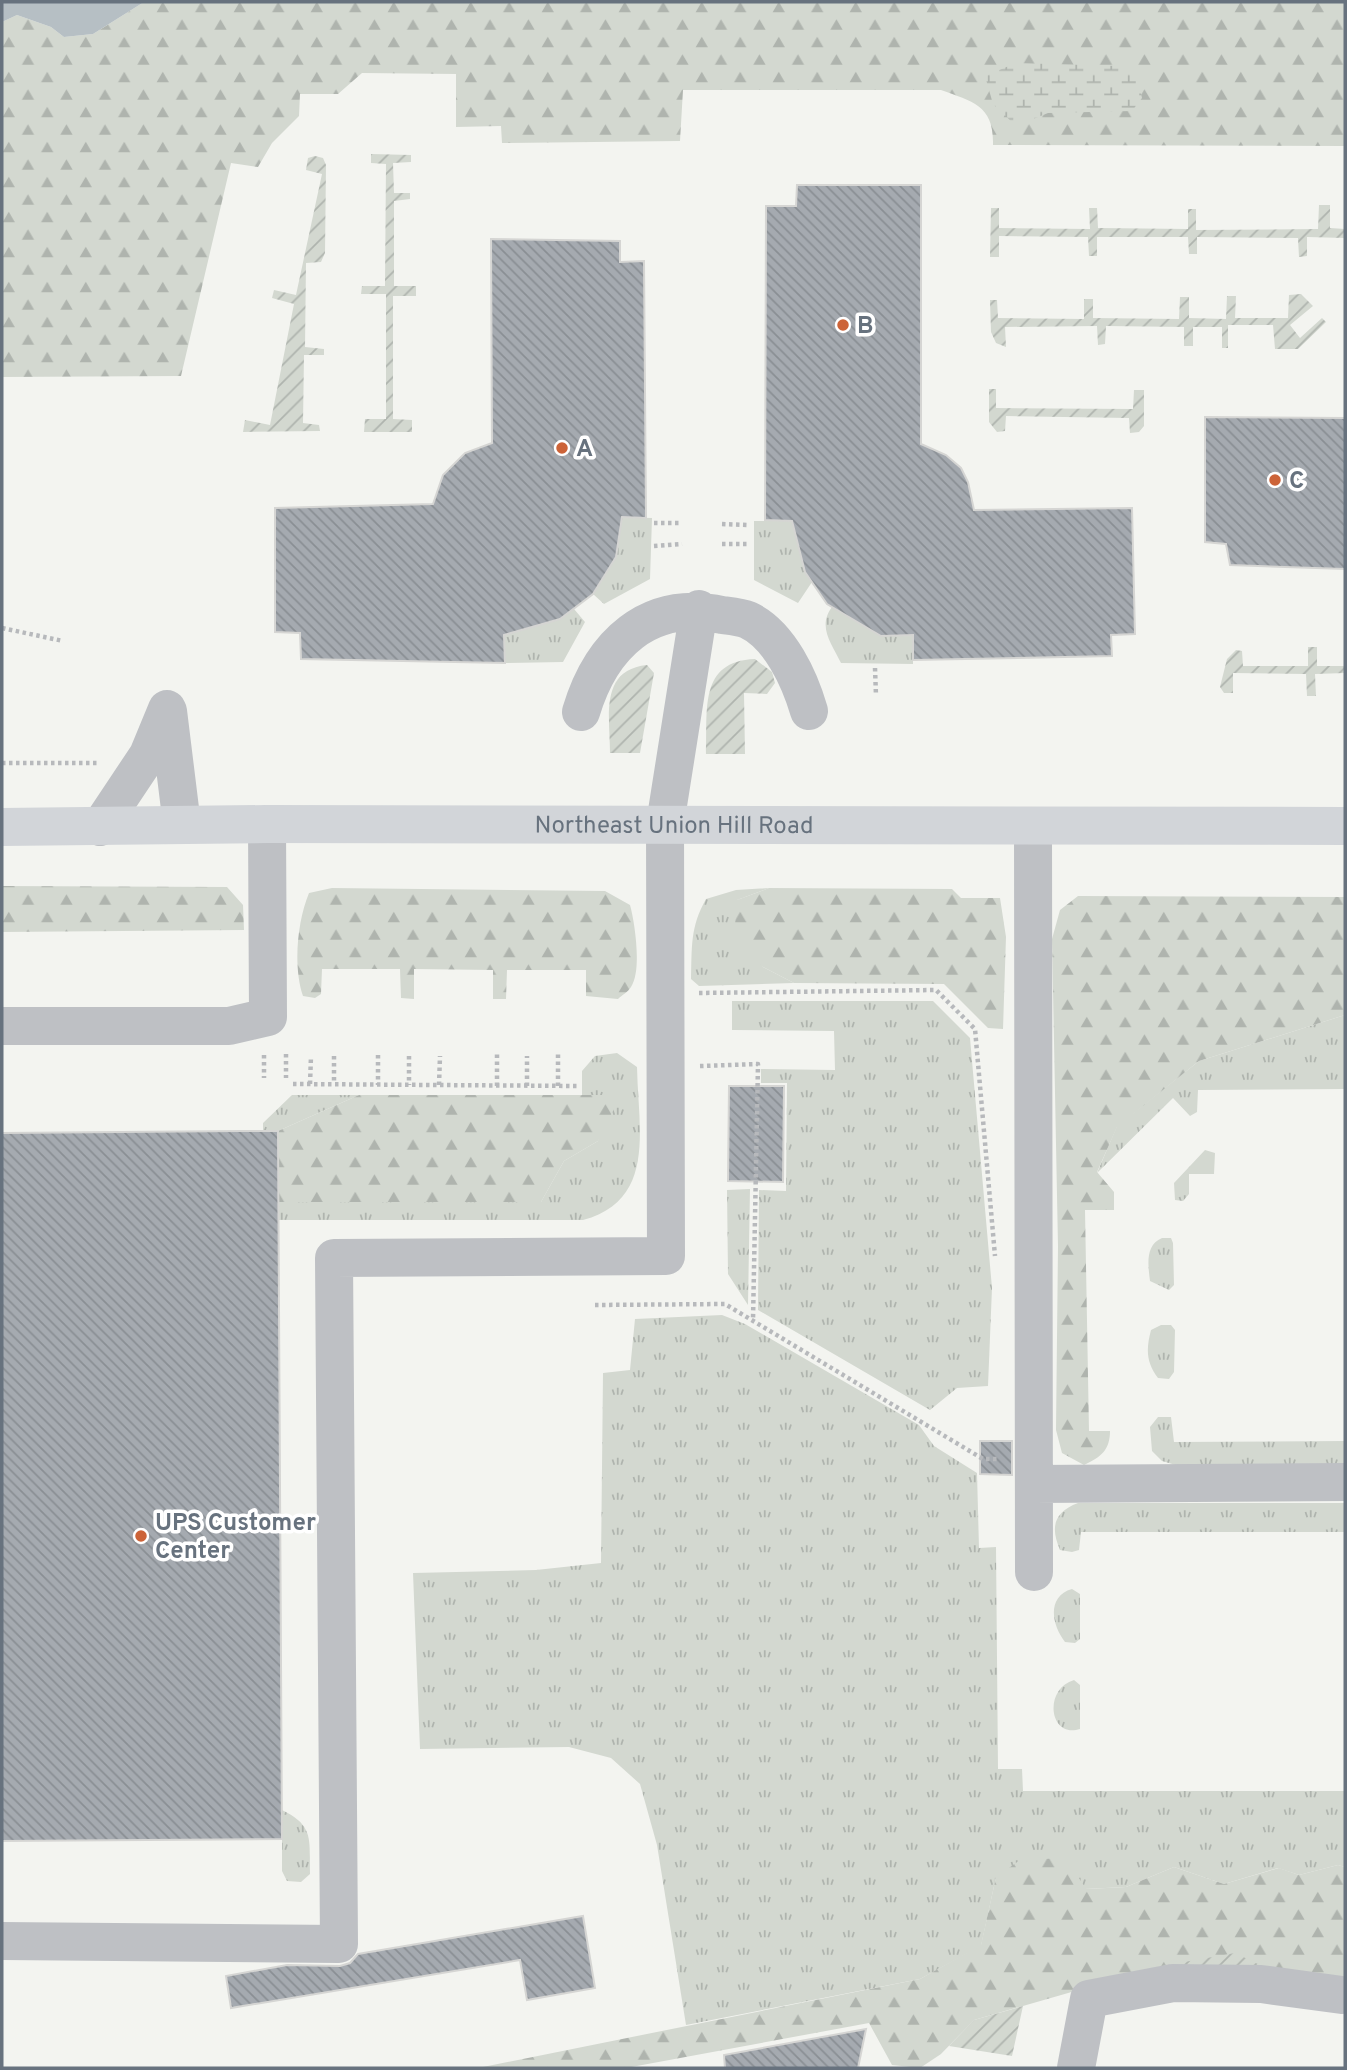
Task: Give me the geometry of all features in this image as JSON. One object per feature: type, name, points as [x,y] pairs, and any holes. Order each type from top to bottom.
[{"type":"main road","name":"Northeast Union Hill Road","points":[[2,827],[267,824],[1345,826]]},
{"type":"lane","points":[[2,1941],[340,1944],[334,1258],[666,1256],[663,994],[665,824],[699,610]]},
{"type":"lane","points":[[581,712],[590,681],[620,640],[649,620],[699,610],[749,620],[777,645],[800,681],[809,711]]},
{"type":"lane","points":[[100,827],[148,755],[167,709],[182,825]]},
{"type":"lane","points":[[2,1026],[229,1026],[268,1017],[267,824]]},
{"type":"lane","points":[[1033,826],[1034,1572]]},
{"type":"lane","points":[[1034,1484],[1345,1482]]},
{"type":"lane","points":[[1076,2068],[1089,1999],[1173,1983],[1261,1984],[1342,1995]]},
{"type":"path","points":[[654,523],[682,523]]},
{"type":"path","points":[[722,524],[749,525]]},
{"type":"path","points":[[654,545],[681,544]]},
{"type":"path","points":[[722,544],[749,544]]},
{"type":"path","points":[[2,628],[62,640]]},
{"type":"path","points":[[875,668],[876,696]]},
{"type":"path","points":[[2,763],[110,764]]},
{"type":"path","points":[[663,994],[936,990],[975,1029],[996,1262]]},
{"type":"path","points":[[286,1054],[286,1079]]},
{"type":"path","points":[[497,1054],[497,1086]]},
{"type":"path","points":[[558,1054],[558,1086]]},
{"type":"path","points":[[264,1055],[264,1079]]},
{"type":"path","points":[[378,1055],[378,1085]]},
{"type":"path","points":[[310,1084],[311,1056]]},
{"type":"path","points":[[334,1056],[334,1084]]},
{"type":"path","points":[[409,1056],[409,1085]]},
{"type":"path","points":[[439,1086],[440,1056]]},
{"type":"path","points":[[527,1056],[527,1086]]},
{"type":"path","points":[[664,1067],[758,1064],[753,1321]]},
{"type":"path","points":[[293,1084],[578,1086]]},
{"type":"path","points":[[594,1305],[725,1304],[983,1459]]},
{"type":"path","points":[[998,1446],[999,1471]]},
{"type":"green space","points":[[144,2],[1345,2],[1345,146],[993,145],[990,121],[985,113],[972,102],[941,90],[683,90],[680,141],[502,143],[501,126],[456,127],[456,74],[362,73],[338,94],[300,94],[299,116],[272,143],[258,167],[231,163],[181,376],[2,377],[2,22],[17,15],[51,27],[64,37],[93,34]]},
{"type":"green space","points":[[1016,63],[1118,66],[1138,79],[1142,98],[1132,111],[1048,113],[1016,126],[993,104],[985,76]]},
{"type":"green space","points":[[371,154],[411,155],[411,162],[393,163],[394,193],[410,193],[410,199],[394,201],[394,286],[416,286],[416,296],[393,296],[393,419],[412,420],[412,432],[364,432],[365,419],[386,419],[386,294],[361,294],[362,286],[385,286],[386,164],[371,163]]},
{"type":"green space","points":[[308,158],[323,158],[326,165],[325,253],[321,262],[306,263],[305,347],[324,349],[324,355],[304,355],[303,423],[319,425],[320,431],[243,432],[245,420],[270,425],[294,304],[272,298],[274,290],[296,295],[322,174],[306,170]]},
{"type":"green space","points":[[1319,205],[1330,205],[1330,228],[1345,229],[1345,238],[1307,237],[1307,256],[1299,257],[1298,238],[1197,237],[1197,254],[1189,254],[1188,237],[1097,237],[1097,256],[1089,256],[1088,237],[999,236],[999,257],[990,257],[991,208],[999,208],[999,228],[1090,229],[1089,208],[1097,208],[1098,228],[1188,229],[1188,209],[1196,209],[1196,230],[1318,229]]},
{"type":"green space","points":[[1301,294],[1313,306],[1290,325],[1300,338],[1322,318],[1326,322],[1298,349],[1275,349],[1273,325],[1228,325],[1228,348],[1222,348],[1222,327],[1193,327],[1193,346],[1184,346],[1184,327],[1106,326],[1105,344],[1098,345],[1097,326],[1005,327],[1006,347],[996,343],[991,332],[990,300],[997,300],[998,318],[1084,319],[1084,299],[1093,299],[1093,318],[1179,319],[1180,297],[1189,297],[1189,318],[1226,319],[1227,296],[1236,296],[1235,318],[1288,318],[1289,295]]},
{"type":"green space","points":[[989,389],[996,389],[996,408],[1133,409],[1134,390],[1144,390],[1144,426],[1139,432],[1130,433],[1129,418],[1006,416],[1005,431],[997,432],[989,422]]},
{"type":"green space","points":[[622,517],[652,518],[650,579],[604,604],[593,594]]},
{"type":"green space","points":[[754,521],[792,521],[805,572],[812,582],[798,603],[754,580]]},
{"type":"green space","points":[[832,607],[881,636],[913,635],[913,664],[841,663],[826,628]]},
{"type":"green space","points":[[574,609],[585,622],[563,662],[505,663],[504,635],[560,619]]},
{"type":"green space","points":[[1308,647],[1317,647],[1317,666],[1345,666],[1345,673],[1315,674],[1316,696],[1307,696],[1306,674],[1233,673],[1233,693],[1224,693],[1220,687],[1227,659],[1236,650],[1242,651],[1243,666],[1308,666]]},
{"type":"green space","points":[[755,659],[772,672],[775,683],[767,694],[744,693],[745,754],[706,754],[707,706],[715,679],[724,669],[737,662]]},
{"type":"green space","points":[[647,665],[654,673],[640,753],[610,753],[609,711],[614,686],[621,676],[632,669]]},
{"type":"green space","points":[[2,886],[227,887],[243,905],[244,930],[2,932]]},
{"type":"green space","points":[[332,888],[605,891],[630,905],[636,947],[634,980],[630,989],[618,999],[586,996],[586,970],[507,970],[506,999],[493,999],[493,970],[414,969],[414,999],[401,998],[400,969],[322,969],[321,994],[315,998],[303,996],[297,958],[305,905],[309,893]]},
{"type":"green space","points":[[769,888],[737,900],[763,967],[794,983],[699,986],[691,979],[692,947],[694,928],[706,899],[736,890]]},
{"type":"green space","points":[[769,888],[952,889],[961,898],[1000,898],[1006,937],[1003,1029],[988,1028],[944,984],[794,983],[763,967],[734,937],[737,900]]},
{"type":"green space","points":[[1078,896],[1345,897],[1345,1015],[1199,1061],[1117,1127],[1097,1172],[1114,1192],[1114,1210],[1085,1210],[1089,1431],[1110,1431],[1103,1452],[1084,1465],[1062,1453],[1056,1430],[1058,1246],[1052,939],[1060,910]]},
{"type":"green space","points":[[732,1001],[933,1001],[970,1038],[992,1288],[988,1386],[957,1388],[930,1410],[758,1310],[759,1190],[786,1191],[787,1083],[761,1083],[761,1069],[835,1070],[834,1031],[732,1030]]},
{"type":"green space","points":[[1345,1015],[1345,1089],[1198,1090],[1197,1112],[1190,1116],[1173,1098],[1097,1173],[1117,1126],[1199,1061]]},
{"type":"green space","points":[[617,1053],[637,1067],[640,1137],[633,1179],[623,1196],[607,1210],[583,1220],[278,1220],[278,1202],[541,1202],[564,1161],[598,1141],[605,1095],[582,1096],[582,1071],[595,1056]]},
{"type":"green space","points":[[292,1095],[359,1095],[278,1131],[263,1131],[263,1123]]},
{"type":"green space","points":[[359,1095],[605,1095],[616,1105],[598,1141],[564,1161],[541,1202],[278,1202],[278,1131]]},
{"type":"green space","points":[[1205,1150],[1215,1153],[1214,1174],[1189,1174],[1189,1194],[1183,1201],[1175,1200],[1174,1183]]},
{"type":"green space","points":[[750,1189],[748,1305],[728,1274],[727,1190]]},
{"type":"green space","points":[[1162,1238],[1171,1238],[1173,1243],[1174,1285],[1169,1290],[1150,1281],[1150,1250]]},
{"type":"green space","points":[[722,1315],[745,1324],[919,1425],[934,1446],[977,1473],[979,1548],[996,1547],[998,1769],[1022,1769],[1023,1791],[1345,1791],[1345,1867],[1338,1865],[1299,1875],[1278,1868],[1224,1884],[1174,1867],[1126,1887],[1085,1889],[996,1877],[981,1946],[920,1979],[686,2025],[657,1845],[640,1784],[611,1758],[569,1747],[420,1749],[413,1573],[536,1570],[601,1563],[603,1373],[630,1370],[635,1319]]},
{"type":"green space","points":[[1161,1325],[1171,1325],[1175,1330],[1174,1372],[1169,1379],[1158,1378],[1148,1355],[1151,1330]]},
{"type":"green space","points":[[1158,1417],[1171,1417],[1174,1442],[1345,1441],[1345,1467],[1186,1468],[1162,1461],[1152,1451],[1150,1427]]},
{"type":"green space","points":[[1078,1503],[1345,1503],[1345,1532],[1081,1532],[1079,1550],[1060,1550],[1055,1534],[1056,1521],[1064,1511]]},
{"type":"green space","points":[[1072,1589],[1080,1594],[1080,1639],[1075,1643],[1065,1642],[1054,1619],[1058,1598]]},
{"type":"green space","points":[[1074,1680],[1080,1685],[1080,1729],[1070,1730],[1062,1727],[1056,1720],[1054,1702],[1064,1685]]},
{"type":"green space","points":[[282,1810],[300,1822],[308,1835],[310,1874],[301,1882],[287,1881],[282,1871]]},
{"type":"green space","points":[[1066,1858],[1086,1889],[1126,1887],[1174,1867],[1224,1884],[1279,1868],[1299,1875],[1338,1865],[1345,1867],[1345,1980],[1162,1966],[974,2020],[941,2054],[920,2068],[892,2065],[869,2023],[626,2068],[478,2068],[920,1979],[981,1945],[996,1877],[1020,1860]]},
{"type":"green space","points":[[1235,1953],[1264,1967],[1162,1966]]},
{"type":"green space","points":[[1023,2006],[1012,2056],[949,2046],[974,2020]]},
{"type":"shaded area","points":[[2,2],[144,2],[93,34],[64,37],[51,27],[17,15],[2,22]]},
{"type":"building","name":"B","points":[[797,185],[921,185],[921,444],[946,455],[961,468],[968,482],[974,510],[1132,508],[1135,634],[1111,635],[1112,656],[913,660],[913,635],[881,636],[827,604],[805,572],[792,521],[765,520],[766,206],[796,206]]},
{"type":"building","name":"A","points":[[491,239],[620,241],[620,262],[644,261],[646,518],[622,517],[616,557],[593,594],[560,619],[504,635],[505,663],[301,659],[300,633],[275,632],[275,508],[433,504],[443,475],[465,453],[492,443]]},
{"type":"building","name":"C","points":[[1205,417],[1345,418],[1345,569],[1230,565],[1226,544],[1205,542]]},
{"type":"building","points":[[729,1086],[784,1086],[783,1182],[728,1181]]},
{"type":"building","name":"UPS Customer Center","points":[[278,1131],[282,1839],[2,1841],[2,1133]]},
{"type":"building","points":[[980,1441],[1012,1441],[1012,1475],[980,1474]]},
{"type":"building","points":[[583,1916],[595,1988],[527,2000],[520,1960],[231,2008],[226,1976],[287,1965],[340,1966],[350,1963],[358,1954]]},
{"type":"building","points":[[866,2029],[858,2068],[725,2068],[724,2055]]},
{"type":"place","name":"B","points":[[843,325]]},
{"type":"place","name":"A","points":[[562,448]]},
{"type":"place","name":"C","points":[[1275,480]]},
{"type":"place","name":"UPS Customer Center","points":[[141,1536]]}]
